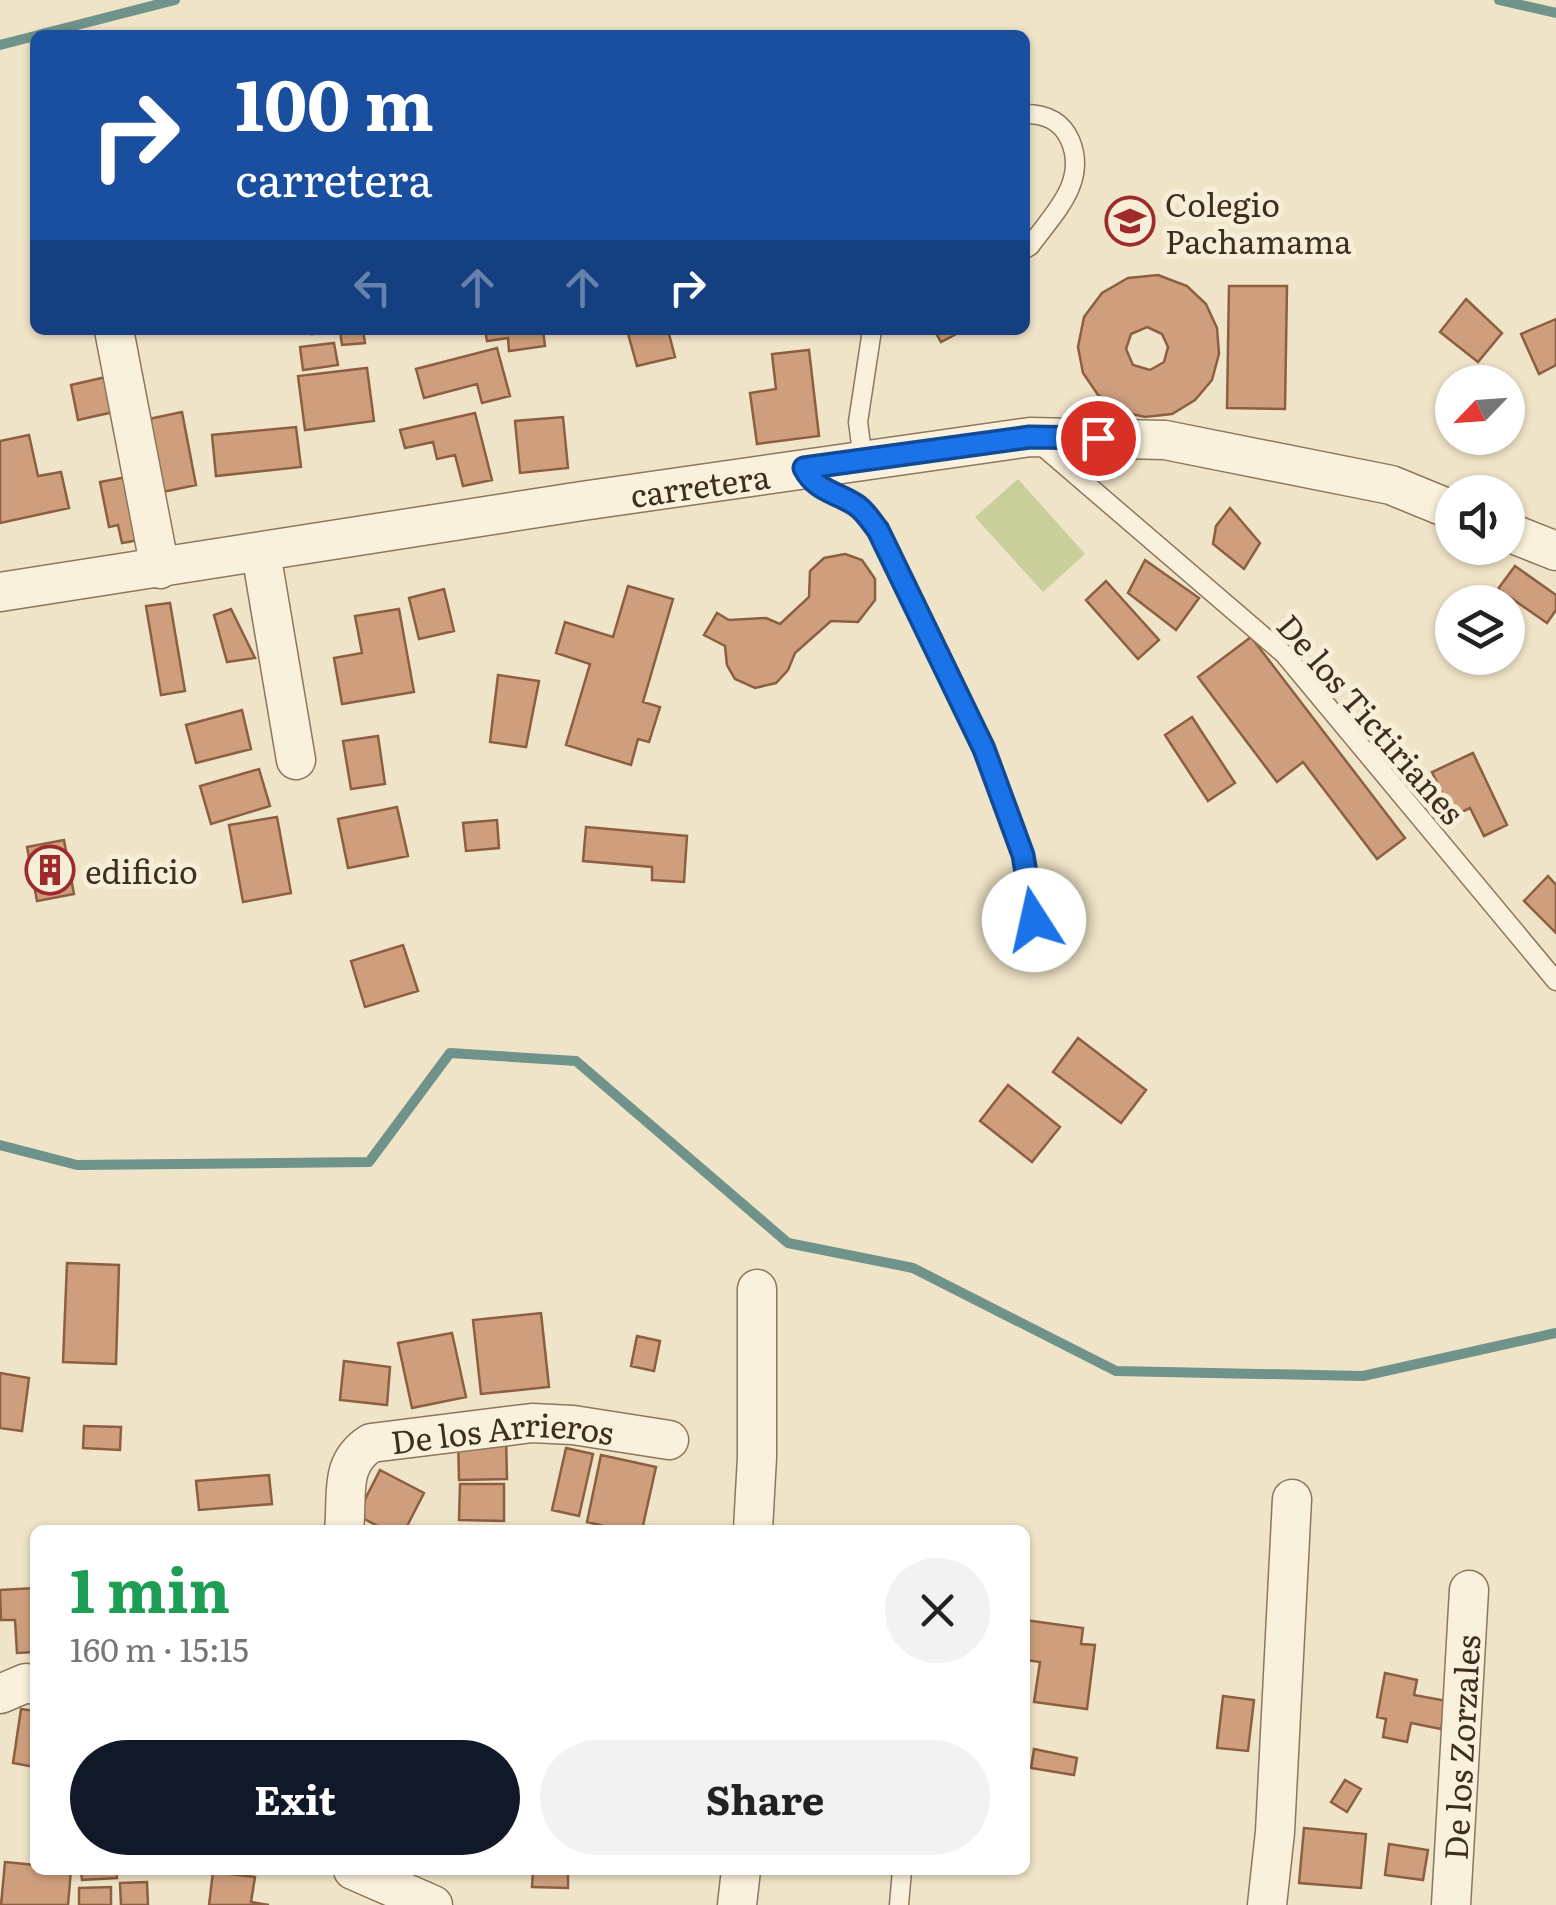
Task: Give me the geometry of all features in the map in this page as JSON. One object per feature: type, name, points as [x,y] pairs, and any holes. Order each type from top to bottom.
[{"type":"street","points":[[115,335],[160,569]]},
{"type":"street","name":"carretera","points":[[0,592],[1030,437],[1165,440],[1390,485],[1435,503]]},
{"type":"street","points":[[1525,539],[1556,551]]},
{"type":"street","points":[[261,553],[296,760]]},
{"type":"street","points":[[754,1525],[757,1289]]},
{"type":"street","name":"De los Arrieros","points":[[344,1525],[348,1468],[355,1454],[372,1443],[532,1423],[573,1425],[669,1440]]},
{"type":"street","points":[[1267,1905],[1275,1832],[1292,1499]]},
{"type":"street","name":"De los Zorzales","points":[[1451,1905],[1470,1590]]},
{"type":"street","points":[[0,1694],[30,1683]]},
{"type":"street","points":[[364,1875],[430,1904]]},
{"type":"street","points":[[738,1905],[741,1875]]},
{"type":"lane","points":[[1030,114],[1045,114],[1065,129],[1078,158],[1074,182],[1030,246]]},
{"type":"lane","points":[[863,460],[858,422],[871,335]]},
{"type":"lane","name":"De los Tictirianes","points":[[1030,437],[1284,654],[1556,980]]},
{"type":"lane","points":[[804,468],[824,491],[860,508],[878,530],[984,749],[1023,855],[1034,920]]},
{"type":"lane","points":[[899,1905],[902,1875]]},
{"type":"green space","points":[[1018,479],[1085,554],[1043,592],[975,517]]},
{"type":"building","points":[[1158,275],[1187,286],[1206,304],[1217,328],[1219,354],[1212,380],[1195,400],[1172,414],[1145,417],[1119,411],[1098,395],[1083,373],[1078,347],[1084,317],[1102,293],[1128,278]],"holes":[[[1147,327],[1162,334],[1168,347],[1164,362],[1150,370],[1133,365],[1126,349],[1131,334]]]},
{"type":"building","points":[[1229,286],[1287,286],[1285,409],[1227,408]]},
{"type":"building","points":[[1466,299],[1502,333],[1478,362],[1440,332]]},
{"type":"building","points":[[1556,319],[1556,365],[1539,374],[1521,334]]},
{"type":"building","points":[[341,335],[364,335],[365,343],[342,345]]},
{"type":"building","points":[[486,335],[544,335],[545,346],[509,351],[508,338],[487,341]]},
{"type":"building","points":[[628,335],[669,335],[675,357],[637,366]]},
{"type":"building","points":[[334,343],[338,365],[303,370],[300,347]]},
{"type":"building","points":[[497,348],[510,396],[482,403],[477,384],[424,398],[416,369]]},
{"type":"building","points":[[809,350],[819,436],[757,444],[750,393],[776,389],[772,354]]},
{"type":"building","points":[[367,368],[374,421],[305,430],[298,376]]},
{"type":"building","points":[[110,376],[118,411],[78,420],[71,385]]},
{"type":"building","points":[[182,412],[196,485],[158,493],[144,420]]},
{"type":"building","points":[[475,413],[492,480],[463,486],[455,455],[437,459],[433,442],[405,448],[400,430]]},
{"type":"building","points":[[563,417],[568,468],[520,473],[515,421]]},
{"type":"building","points":[[296,427],[301,467],[216,476],[212,435]]},
{"type":"building","points":[[29,435],[38,476],[61,472],[69,508],[0,523],[0,441]]},
{"type":"building","points":[[127,477],[139,540],[122,543],[118,525],[109,527],[100,482]]},
{"type":"building","points":[[1230,508],[1260,543],[1244,569],[1213,544],[1216,526]]},
{"type":"building","points":[[845,554],[862,560],[875,579],[875,600],[858,622],[831,621],[795,653],[788,670],[776,683],[755,688],[735,679],[727,665],[725,646],[704,635],[717,613],[729,620],[766,618],[780,624],[809,597],[810,571],[824,558]]},
{"type":"building","points":[[1145,560],[1199,598],[1176,630],[1128,593]]},
{"type":"building","points":[[1515,566],[1556,595],[1556,610],[1547,623],[1525,608],[1525,585],[1501,585]]},
{"type":"building","points":[[1106,581],[1159,640],[1138,659],[1086,600]]},
{"type":"building","points":[[628,586],[673,599],[643,702],[660,707],[649,742],[638,739],[631,765],[566,745],[590,664],[556,653],[565,622],[613,637]]},
{"type":"building","points":[[444,589],[454,631],[419,639],[409,598]]},
{"type":"building","points":[[170,603],[185,691],[161,695],[146,606]]},
{"type":"building","points":[[231,609],[255,658],[227,662],[214,615]]},
{"type":"building","points":[[399,609],[414,692],[342,704],[334,658],[362,653],[355,616]]},
{"type":"building","points":[[1251,637],[1405,838],[1377,859],[1303,762],[1277,782],[1198,677]]},
{"type":"building","points":[[498,675],[539,681],[526,747],[490,742]]},
{"type":"building","points":[[242,710],[251,749],[196,763],[186,725]]},
{"type":"building","points":[[1192,717],[1235,783],[1208,801],[1165,735]]},
{"type":"building","points":[[378,736],[385,784],[351,789],[343,741]]},
{"type":"building","points":[[1473,753],[1507,825],[1484,836],[1470,808],[1453,816],[1432,772]]},
{"type":"building","points":[[259,769],[270,806],[211,824],[200,786]]},
{"type":"building","points":[[397,807],[408,856],[348,868],[338,819]]},
{"type":"building","points":[[277,817],[291,893],[243,902],[229,825]]},
{"type":"building","points":[[497,820],[499,848],[466,851],[463,823]]},
{"type":"building","points":[[586,827],[687,836],[684,882],[652,880],[652,867],[583,861]]},
{"type":"building","name":"edificio","points":[[64,840],[74,894],[37,901],[27,847]]},
{"type":"building","points":[[1548,876],[1556,885],[1556,933],[1524,901]]},
{"type":"building","points":[[403,945],[418,991],[365,1007],[351,961]]},
{"type":"building","points":[[1078,1038],[1146,1090],[1121,1123],[1053,1072]]},
{"type":"building","points":[[1008,1085],[1060,1127],[1032,1162],[980,1121]]},
{"type":"building","points":[[67,1263],[119,1265],[116,1364],[63,1362]]},
{"type":"building","points":[[541,1313],[549,1387],[481,1394],[473,1320]]},
{"type":"building","points":[[452,1333],[466,1397],[412,1408],[398,1343]]},
{"type":"building","points":[[637,1336],[660,1341],[654,1371],[631,1366]]},
{"type":"building","points":[[344,1361],[390,1367],[387,1405],[340,1400]]},
{"type":"building","points":[[0,1373],[29,1378],[22,1431],[0,1428]]},
{"type":"building","points":[[84,1426],[121,1427],[120,1450],[83,1448]]},
{"type":"building","points":[[506,1435],[507,1479],[459,1480],[458,1436]]},
{"type":"building","points":[[566,1448],[593,1454],[579,1516],[552,1510]]},
{"type":"building","points":[[601,1455],[656,1467],[643,1525],[587,1522]]},
{"type":"building","points":[[380,1470],[424,1493],[408,1525],[376,1525],[357,1515]]},
{"type":"building","points":[[269,1475],[272,1504],[199,1510],[196,1481]]},
{"type":"building","points":[[460,1484],[504,1484],[504,1521],[459,1520]]},
{"type":"building","points":[[30,1588],[30,1652],[17,1653],[15,1620],[1,1620],[0,1590]]},
{"type":"building","points":[[1030,1621],[1083,1628],[1081,1644],[1095,1645],[1087,1709],[1034,1702],[1040,1662],[1030,1661]]},
{"type":"building","points":[[1385,1673],[1417,1680],[1414,1695],[1447,1701],[1441,1729],[1411,1723],[1407,1742],[1383,1737],[1386,1719],[1377,1717]]},
{"type":"building","points":[[1223,1696],[1254,1700],[1248,1751],[1217,1748]]},
{"type":"building","points":[[21,1709],[30,1710],[30,1766],[13,1763]]},
{"type":"building","points":[[1034,1749],[1077,1758],[1074,1775],[1031,1768]]},
{"type":"building","points":[[1345,1780],[1361,1789],[1347,1812],[1331,1802]]},
{"type":"building","points":[[1304,1828],[1366,1834],[1361,1888],[1299,1883]]},
{"type":"building","points":[[1389,1844],[1428,1850],[1423,1880],[1385,1875]]},
{"type":"building","points":[[5,1862],[30,1864],[30,1875],[71,1875],[68,1905],[1,1905]]},
{"type":"building","points":[[82,1875],[117,1878],[82,1880]]},
{"type":"building","points":[[213,1875],[238,1875],[255,1877],[251,1902],[269,1905],[209,1905]]},
{"type":"building","points":[[533,1875],[568,1875],[568,1888],[532,1887]]},
{"type":"building","points":[[147,1882],[148,1905],[121,1905],[120,1883]]},
{"type":"building","points":[[111,1887],[111,1905],[79,1905],[79,1888]]},
{"type":"waterway","points":[[58,30],[175,0]]},
{"type":"waterway","points":[[1499,0],[1556,13]]},
{"type":"waterway","points":[[0,45],[30,37]]},
{"type":"waterway","points":[[0,1145],[77,1165],[369,1162],[450,1053],[576,1061],[788,1243],[913,1268],[1116,1371],[1363,1376],[1556,1333]]},
{"type":"place","name":"Colegio Pachamama","points":[[1130,221]]},
{"type":"place","name":"edificio","points":[[50,870]]},
{"type":"route","points":[[1034,920],[1023,855],[984,749],[878,530],[860,508],[824,491],[804,468],[1030,437],[1098,438]]}]
